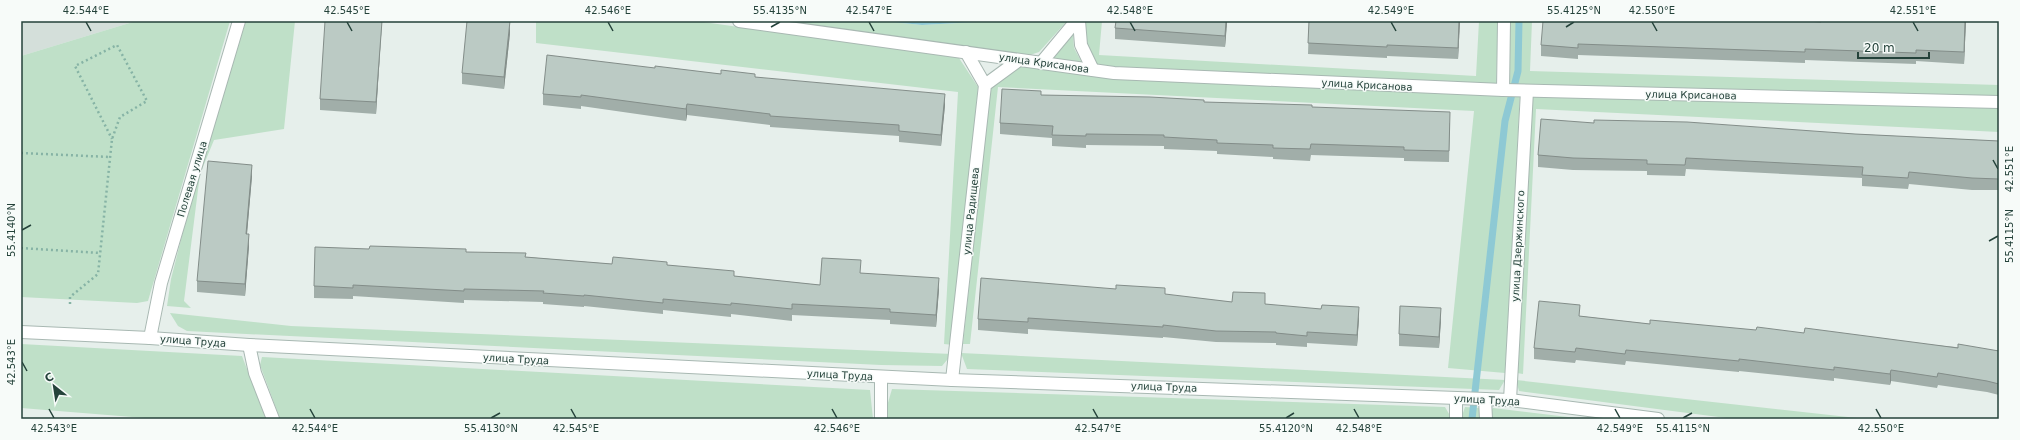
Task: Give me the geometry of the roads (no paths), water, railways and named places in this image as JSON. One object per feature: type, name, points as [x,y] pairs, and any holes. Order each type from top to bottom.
[{"type":"street","name":"Полевая улица","points":[[150,338],[161,283],[239,21]]},
{"type":"street","name":"улица Крисанова","points":[[739,21],[1114,74],[1527,91],[1999,102]]},
{"type":"street","points":[[1040,63],[1077,21]]},
{"type":"street","points":[[1077,21],[1082,45],[1093,70]]},
{"type":"street","points":[[1503,90],[1504,21]]},
{"type":"street","points":[[966,52],[985,85],[1019,60]]},
{"type":"street","name":"улица Радищева","points":[[952,380],[985,85]]},
{"type":"street","name":"улица Дзержинского","points":[[1510,400],[1527,91]]},
{"type":"street","name":"улица Труда","points":[[21,332],[150,338],[249,346],[881,377],[1510,400],[1658,419]]},
{"type":"street","points":[[249,346],[255,373],[273,419]]},
{"type":"street","points":[[881,377],[881,419]]},
{"type":"street","points":[[1456,398],[1456,419]]},
{"type":"street","points":[[1485,399],[1486,419]]},
{"type":"water","points":[[882,21],[994,21],[922,25]]},
{"type":"waterway","points":[[1472,419],[1505,121],[1518,71],[1519,21]]}]
